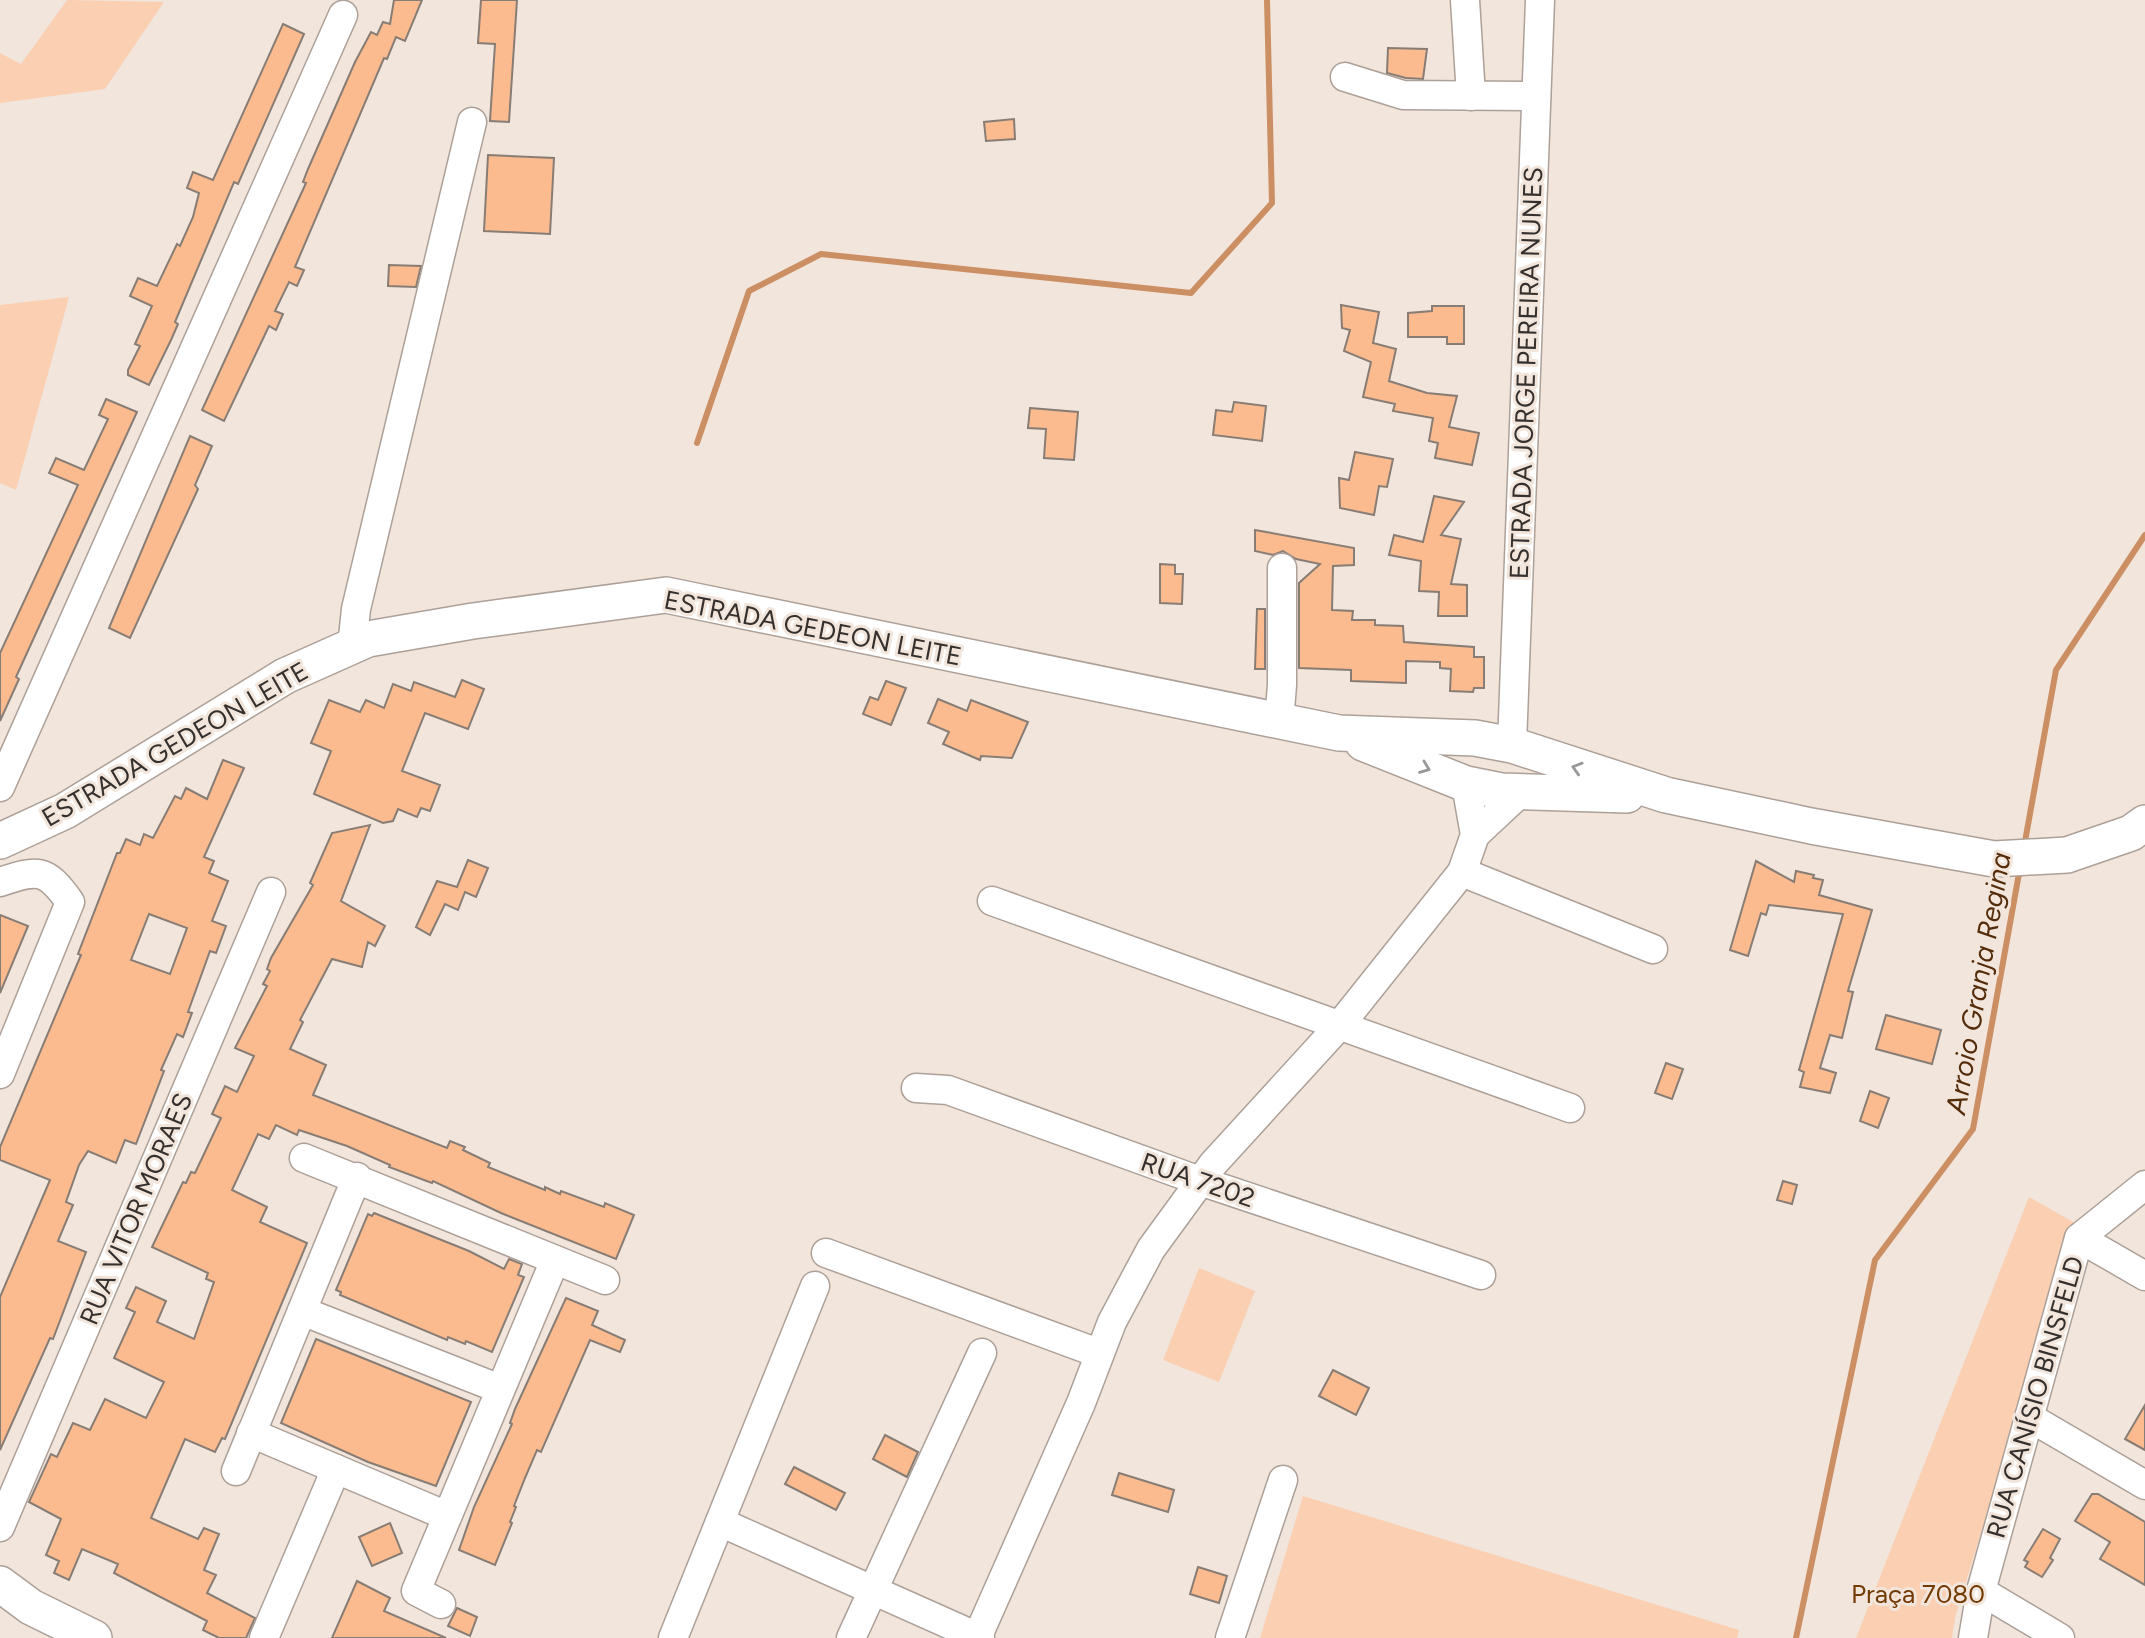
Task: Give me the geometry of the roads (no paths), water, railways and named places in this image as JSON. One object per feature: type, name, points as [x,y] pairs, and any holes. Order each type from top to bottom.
[{"type":"main road","name":"ESTRADA GEDEON LEITE","points":[[0,841],[65,811],[285,676],[368,639],[473,621],[666,595],[1339,733],[1475,738],[1665,795],[1811,826],[1994,859],[2067,855],[2131,833],[2145,823]]},
{"type":"main road","name":"ESTRADA GEDEON LEITE","points":[[1339,733],[1466,784],[1501,791],[1665,795]]},
{"type":"main road","points":[[1466,784],[1463,759],[1475,738]]},
{"type":"main road","points":[[1522,791],[1541,769],[1525,751]]},
{"type":"main road","points":[[0,1584],[16,1603],[94,1638]]},
{"type":"street","points":[[1465,0],[1471,96]]},
{"type":"street","name":"ESTRADA JORGE PEREIRA NUNES","points":[[1525,751],[1540,0]]},
{"type":"street","points":[[0,788],[343,15]]},
{"type":"street","points":[[1345,78],[1403,95],[1536,96]]},
{"type":"street","points":[[352,647],[356,609],[472,122]]},
{"type":"street","points":[[1279,722],[1282,685],[1282,568]]},
{"type":"street","points":[[1466,784],[1475,835]]},
{"type":"street","points":[[720,1522],[978,1638],[1081,1403],[1098,1353],[1151,1249],[1200,1181],[1340,1025],[1462,872],[1475,835],[1522,791]]},
{"type":"street","points":[[0,881],[29,872],[44,873],[70,902],[0,1074]]},
{"type":"street","points":[[1462,872],[1653,949]]},
{"type":"street","name":"RUA VITOR MORAES","points":[[0,1527],[271,892]]},
{"type":"street","points":[[992,901],[1570,1108]]},
{"type":"street","name":"RUA 7202","points":[[916,1087],[948,1090],[1200,1181],[1481,1275]]},
{"type":"street","points":[[304,1158],[605,1280]]},
{"type":"street","points":[[236,1471],[356,1177]]},
{"type":"street","name":"RUA CANÍSIO BINSFELD","points":[[1973,1638],[1981,1591],[2079,1238],[2145,1185]]},
{"type":"street","points":[[2079,1238],[2145,1276]]},
{"type":"street","points":[[826,1253],[1098,1353]]},
{"type":"street","points":[[441,1604],[416,1591],[555,1260]]},
{"type":"street","points":[[673,1638],[815,1286]]},
{"type":"street","points":[[302,1311],[500,1389]]},
{"type":"street","points":[[851,1638],[982,1353]]},
{"type":"street","points":[[2029,1417],[2145,1485]]},
{"type":"street","points":[[251,1433],[447,1516]]},
{"type":"street","points":[[264,1638],[336,1469]]},
{"type":"street","points":[[1230,1638],[1283,1480]]},
{"type":"street","points":[[1981,1591],[2060,1638]]},
{"type":"waterway","points":[[697,443],[749,291],[821,254],[1191,293],[1272,203],[1267,0]]},
{"type":"waterway","name":"Arroio Granja Regina","points":[[2024,847],[2056,670],[2145,535]]},
{"type":"waterway","name":"Arroio Granja Regina","points":[[1796,1638],[1875,1260],[1973,1129],[2020,868]]},
{"type":"park label","name":"Praça 7080","points":[[1918,1594]]}]
